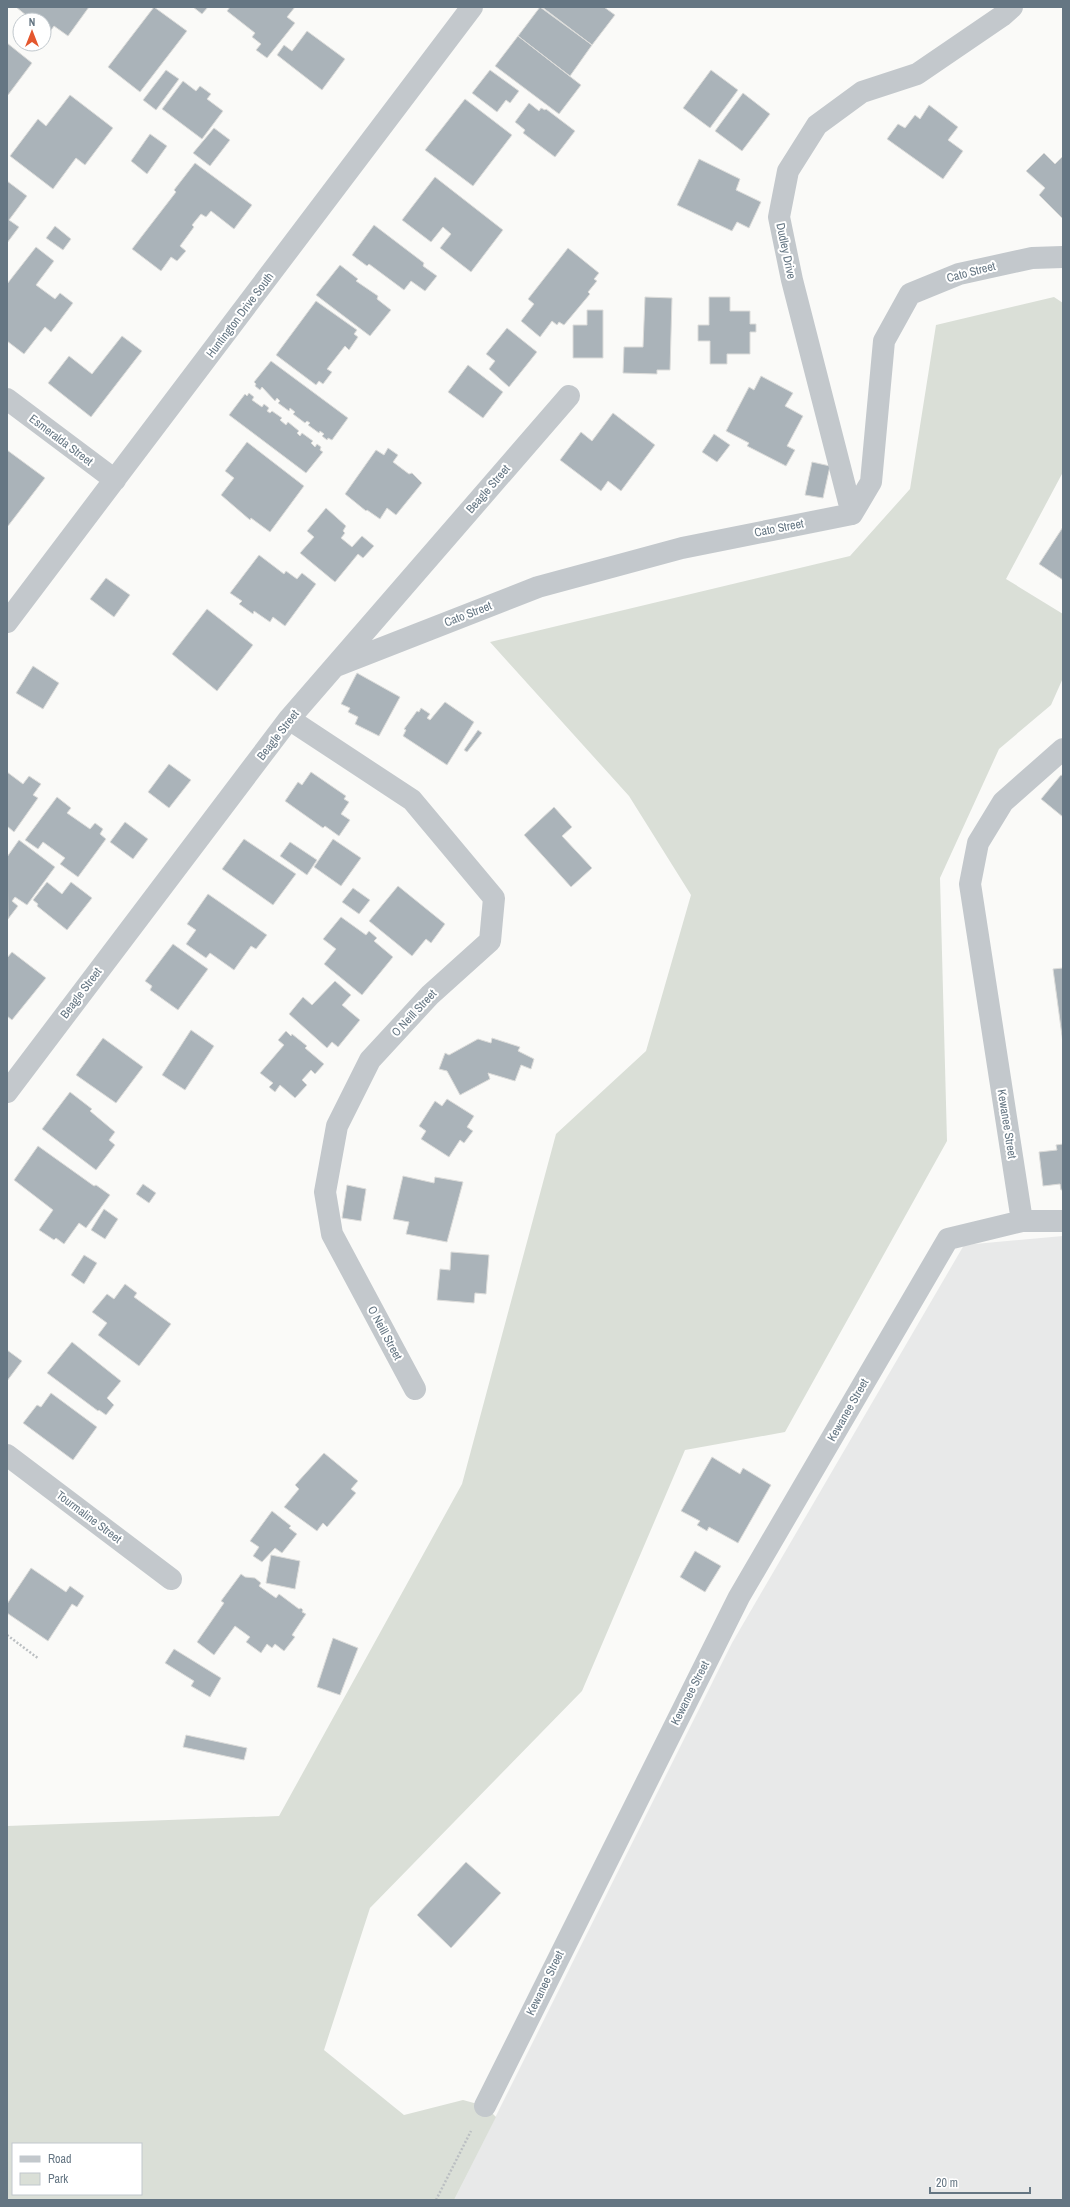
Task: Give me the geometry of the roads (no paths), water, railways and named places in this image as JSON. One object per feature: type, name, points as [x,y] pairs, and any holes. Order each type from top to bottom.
[{"type":"street","name":"Huntington Drive South","points":[[7,622],[472,7]]},
{"type":"street","name":"Dudley Drive","points":[[852,514],[792,280],[779,218],[788,171],[817,125],[862,92],[917,74],[1006,10]]},
{"type":"street","name":"Cato Street","points":[[336,666],[538,587],[682,548],[852,514],[871,482],[884,341],[910,294],[958,274],[1032,258],[1063,257]]},
{"type":"street","name":"Beagle Street","points":[[10,1081],[289,719],[569,396]]},
{"type":"street","name":"Esmeralda Street","points":[[7,399],[115,480]]},
{"type":"street","name":"O Neill Street","points":[[289,719],[412,800],[494,898],[490,941],[430,995],[370,1060],[337,1126],[325,1192],[332,1234],[415,1389]]},
{"type":"street","name":"Kewanee Street","points":[[484,2106],[739,1597],[948,1239],[1022,1221],[970,884],[978,843],[1003,802],[1063,749]]},
{"type":"street","points":[[1022,1221],[1063,1221]]},
{"type":"street","name":"Tourmaline Street","points":[[7,1455],[171,1579]]}]
